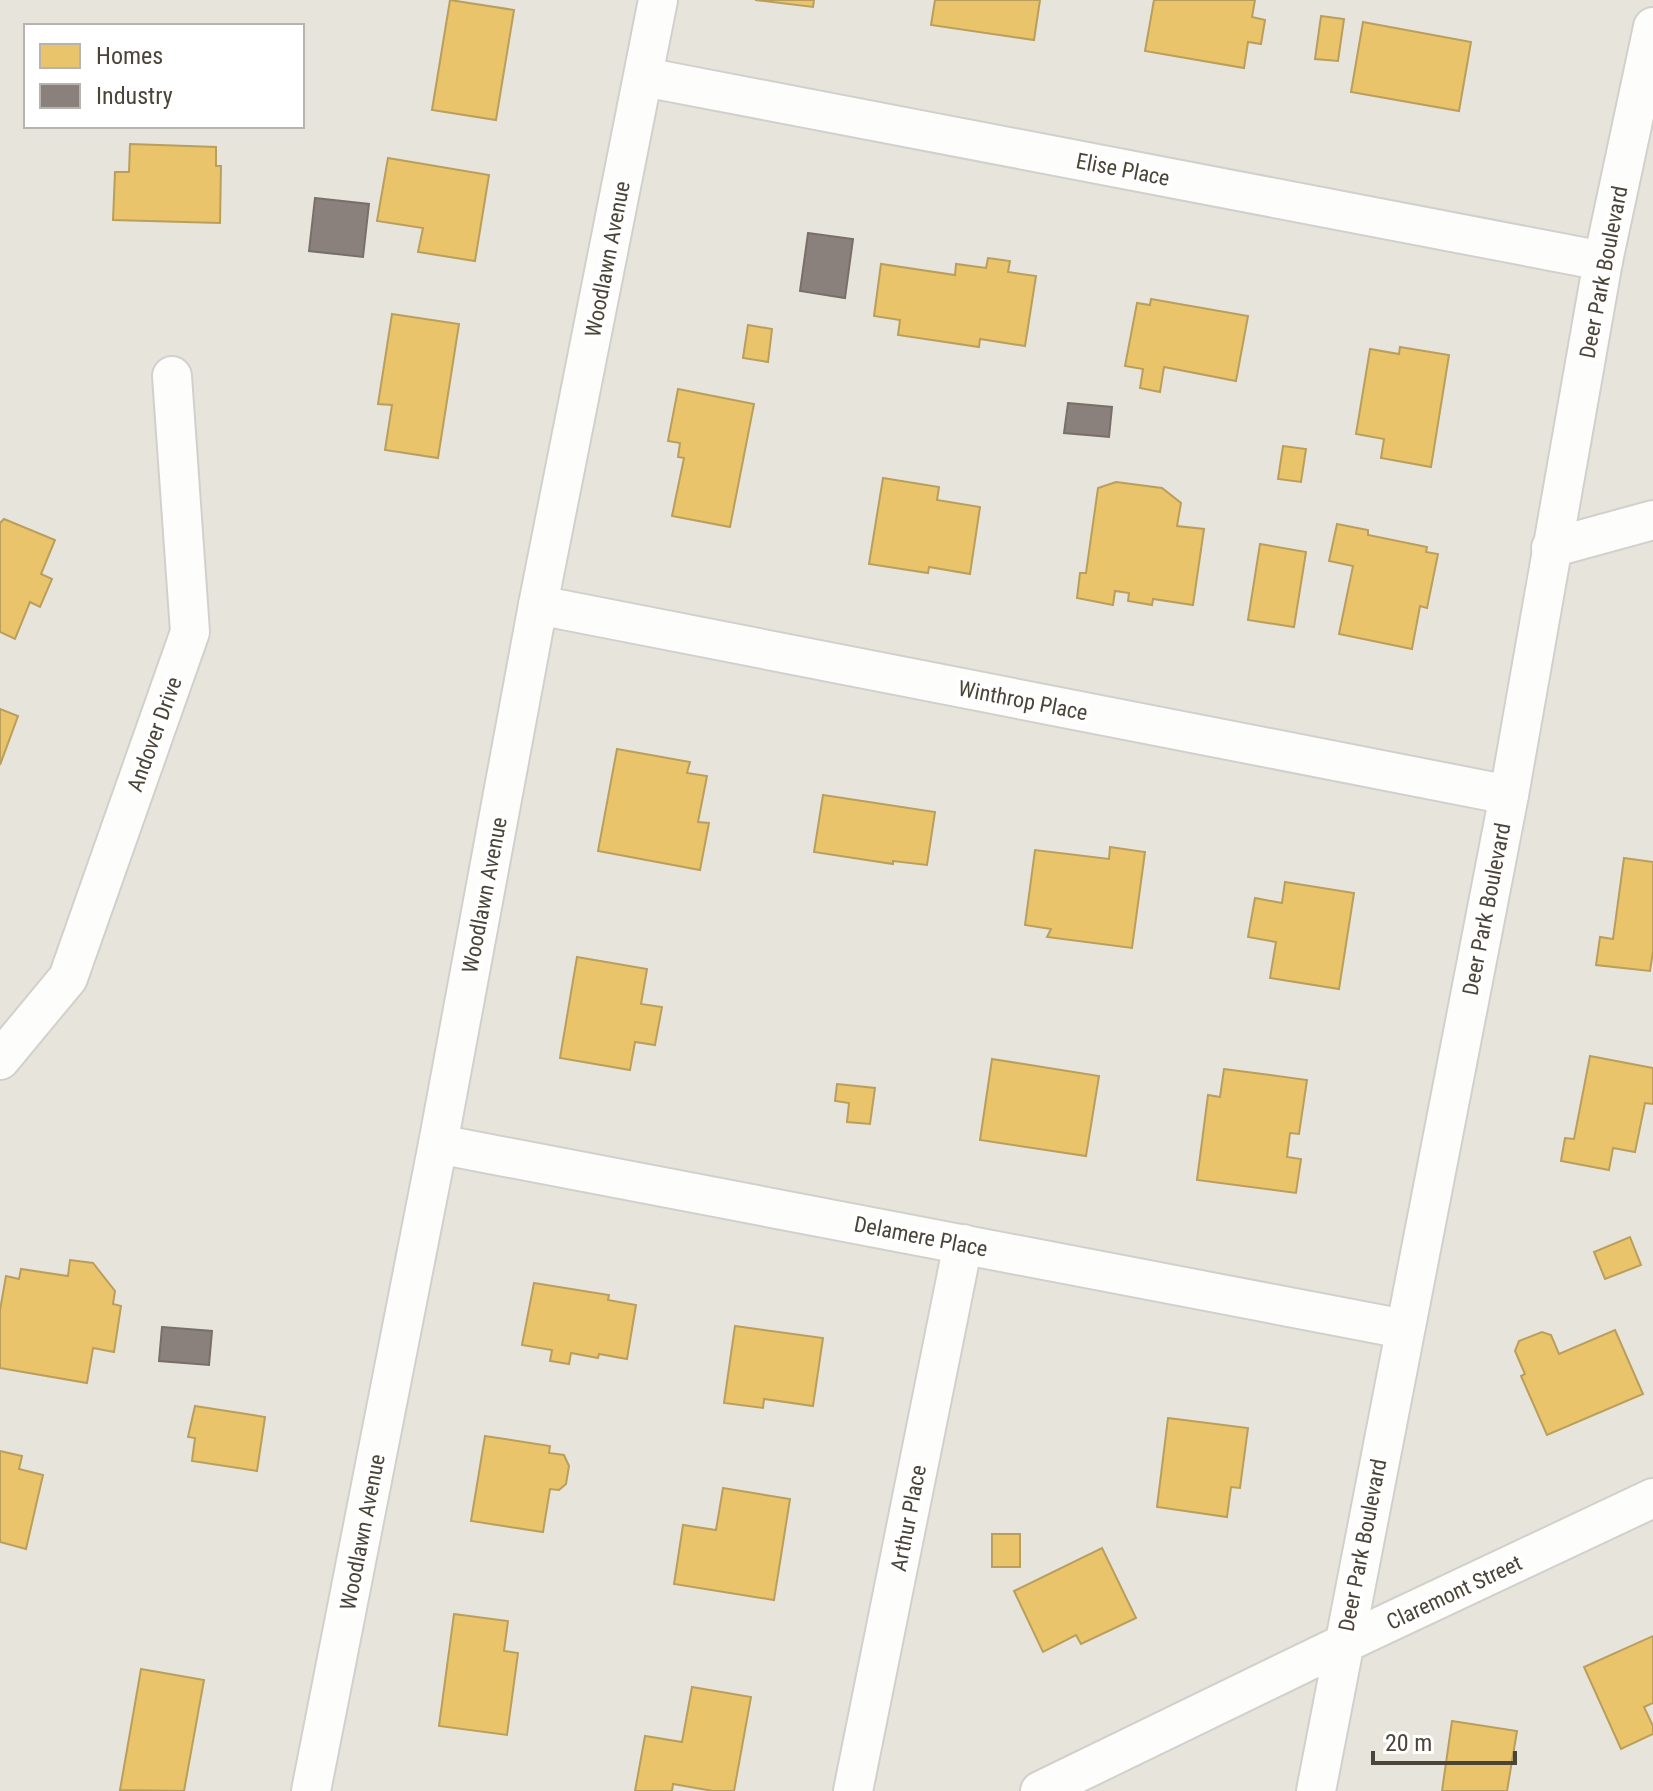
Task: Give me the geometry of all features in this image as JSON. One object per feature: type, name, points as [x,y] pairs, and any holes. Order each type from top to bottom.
[{"type":"street","name":"Woodlawn Avenue","points":[[311,1791],[438,1144],[538,605],[658,0]]},
{"type":"street","name":"Deer Park Boulevard","points":[[1316,1791],[1509,795],[1603,261],[1653,27]]},
{"type":"street","name":"Elise Place","points":[[644,77],[1603,261]]},
{"type":"street","name":"Andover Drive","points":[[0,1060],[68,978],[190,632],[172,376]]},
{"type":"street","points":[[1551,548],[1653,520]]},
{"type":"street","name":"Winthrop Place","points":[[538,605],[1509,795]]},
{"type":"street","name":"Delamere Place","points":[[438,1144],[1404,1329]]},
{"type":"street","name":"Arthur Place","points":[[853,1791],[963,1244]]},
{"type":"street","name":"Claremont Street","points":[[1040,1791],[1653,1498]]},
{"type":"shaded area","points":[[0,0],[1653,0],[1653,1791],[0,1791]]},
{"type":"building: Homes","points":[[450,0],[514,10],[496,120],[432,110]]},
{"type":"building: Homes","points":[[755,0],[814,0],[813,7]]},
{"type":"building: Homes","points":[[935,0],[1040,0],[1034,40],[931,25]]},
{"type":"building: Homes","points":[[1154,0],[1255,0],[1252,17],[1265,20],[1261,44],[1248,42],[1244,68],[1145,51]]},
{"type":"building: Homes","points":[[1321,16],[1344,19],[1338,61],[1315,59]]},
{"type":"building: Homes","points":[[1363,22],[1471,42],[1459,111],[1351,92]]},
{"type":"building: Homes","points":[[130,144],[216,147],[216,166],[221,166],[220,223],[113,220],[115,172],[129,172]]},
{"type":"building: Homes","points":[[388,158],[489,175],[475,261],[418,252],[423,228],[377,221]]},
{"type":"building: Homes","points":[[988,258],[1010,261],[1008,272],[1036,276],[1025,346],[980,339],[979,347],[898,335],[900,320],[874,316],[881,264],[955,275],[956,264],[986,268]]},
{"type":"building: Homes","points":[[1151,299],[1248,316],[1236,381],[1164,367],[1160,392],[1140,388],[1143,369],[1125,366],[1137,303],[1150,305]]},
{"type":"building: Homes","points":[[392,314],[459,324],[438,458],[385,450],[392,405],[378,404]]},
{"type":"building: Homes","points":[[748,325],[772,329],[768,362],[743,358]]},
{"type":"building: Homes","points":[[1400,347],[1449,355],[1431,467],[1381,458],[1384,439],[1356,434],[1370,349],[1399,354]]},
{"type":"building: Homes","points":[[678,389],[754,404],[730,527],[672,516],[684,458],[678,457],[680,443],[668,441]]},
{"type":"building: Homes","points":[[1283,446],[1306,449],[1301,482],[1278,479]]},
{"type":"building: Homes","points":[[883,478],[939,487],[937,500],[980,507],[970,574],[929,567],[928,573],[869,564]]},
{"type":"building: Homes","points":[[1116,482],[1162,488],[1181,503],[1177,526],[1204,529],[1193,605],[1153,599],[1152,605],[1128,601],[1129,593],[1115,591],[1113,605],[1077,598],[1080,573],[1086,573],[1098,488]]},
{"type":"building: Homes","points":[[4,519],[55,540],[41,574],[52,579],[40,607],[30,602],[15,639],[0,632],[0,523]]},
{"type":"building: Homes","points":[[1337,524],[1368,530],[1368,535],[1427,547],[1426,552],[1438,554],[1427,608],[1420,606],[1412,649],[1339,634],[1353,566],[1329,561]]},
{"type":"building: Homes","points":[[1260,544],[1306,552],[1294,627],[1248,620]]},
{"type":"building: Homes","points":[[0,709],[18,716],[0,765]]},
{"type":"building: Homes","points":[[617,749],[690,762],[687,773],[707,776],[698,822],[709,823],[700,870],[598,851]]},
{"type":"building: Homes","points":[[823,795],[935,812],[927,865],[893,861],[893,864],[814,852]]},
{"type":"building: Homes","points":[[1110,847],[1145,852],[1132,948],[1047,937],[1051,929],[1025,925],[1035,850],[1109,859]]},
{"type":"building: Homes","points":[[1624,858],[1653,862],[1653,951],[1650,971],[1596,965],[1600,937],[1613,939]]},
{"type":"building: Homes","points":[[1285,882],[1354,893],[1339,989],[1270,978],[1276,942],[1248,937],[1255,898],[1282,903]]},
{"type":"building: Homes","points":[[577,957],[647,969],[641,1004],[662,1007],[655,1045],[635,1042],[630,1070],[560,1058]]},
{"type":"building: Homes","points":[[1590,1056],[1653,1068],[1653,1104],[1645,1103],[1635,1152],[1613,1148],[1609,1170],[1561,1161],[1565,1138],[1574,1139]]},
{"type":"building: Homes","points":[[992,1059],[1099,1076],[1086,1156],[980,1140]]},
{"type":"building: Homes","points":[[1224,1069],[1307,1080],[1299,1134],[1290,1133],[1287,1157],[1301,1159],[1296,1193],[1197,1180],[1208,1095],[1220,1097]]},
{"type":"building: Homes","points":[[837,1084],[875,1088],[870,1124],[847,1122],[849,1103],[835,1101]]},
{"type":"building: Homes","points":[[1630,1237],[1641,1265],[1605,1279],[1594,1252]]},
{"type":"building: Homes","points":[[70,1260],[93,1263],[115,1291],[113,1304],[121,1306],[114,1352],[93,1348],[87,1383],[0,1368],[0,1310],[6,1276],[19,1279],[21,1269],[68,1276]]},
{"type":"building: Homes","points":[[534,1283],[609,1295],[608,1300],[636,1305],[627,1359],[571,1353],[569,1364],[550,1361],[552,1350],[522,1345]]},
{"type":"building: Homes","points":[[735,1326],[823,1338],[813,1406],[764,1399],[763,1408],[724,1403]]},
{"type":"building: Homes","points":[[1615,1330],[1643,1394],[1547,1435],[1521,1376],[1525,1374],[1515,1351],[1519,1341],[1542,1332],[1551,1335],[1559,1354]]},
{"type":"building: Homes","points":[[195,1406],[265,1417],[257,1471],[192,1461],[195,1438],[188,1437]]},
{"type":"building: Homes","points":[[1168,1418],[1248,1428],[1240,1488],[1231,1487],[1227,1517],[1157,1507]]},
{"type":"building: Homes","points":[[485,1436],[550,1446],[549,1453],[564,1455],[569,1466],[566,1484],[559,1490],[550,1489],[543,1532],[471,1521]]},
{"type":"building: Homes","points":[[0,1451],[22,1456],[19,1469],[43,1475],[26,1549],[0,1542]]},
{"type":"building: Homes","points":[[723,1488],[790,1499],[774,1600],[674,1584],[683,1525],[716,1530]]},
{"type":"building: Homes","points":[[992,1534],[1020,1534],[1020,1567],[992,1567]]},
{"type":"building: Homes","points":[[1102,1548],[1136,1618],[1081,1644],[1076,1635],[1043,1652],[1014,1591]]},
{"type":"building: Homes","points":[[454,1614],[508,1621],[504,1651],[518,1653],[507,1735],[439,1726]]},
{"type":"building: Homes","points":[[1653,1636],[1653,1703],[1644,1707],[1653,1726],[1653,1734],[1621,1749],[1584,1667]]},
{"type":"building: Homes","points":[[141,1669],[204,1680],[184,1791],[120,1790]]},
{"type":"building: Homes","points":[[692,1687],[751,1697],[734,1791],[673,1784],[672,1791],[635,1791],[645,1736],[682,1742]]},
{"type":"building: Homes","points":[[1452,1721],[1517,1731],[1507,1791],[1442,1791]]},
{"type":"building: Industry","points":[[315,198],[369,204],[363,257],[309,251]]},
{"type":"building: Industry","points":[[808,233],[853,239],[845,298],[800,291]]},
{"type":"building: Industry","points":[[1068,403],[1112,407],[1109,437],[1064,433]]},
{"type":"building: Industry","points":[[162,1327],[212,1331],[209,1365],[159,1361]]}]
